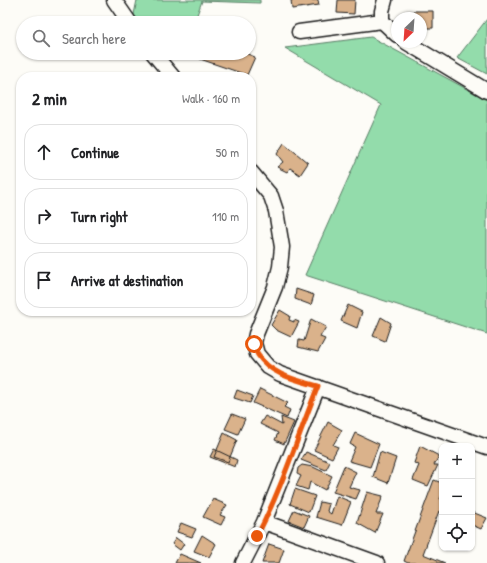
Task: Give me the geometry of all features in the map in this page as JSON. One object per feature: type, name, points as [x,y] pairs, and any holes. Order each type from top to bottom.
[{"type":"street","points":[[114,0],[125,16]]},
{"type":"street","points":[[382,22],[382,11],[385,0]]},
{"type":"street","points":[[298,32],[382,22],[391,30]]},
{"type":"street","points":[[416,48],[487,90]]},
{"type":"street","points":[[159,60],[169,72]]},
{"type":"street","points":[[256,178],[271,196],[276,211],[282,247],[280,267],[275,287],[256,334],[254,344],[257,354],[268,367],[280,374],[318,386],[487,447]]},
{"type":"street","points":[[243,563],[264,522],[318,386]]},
{"type":"street","points":[[264,522],[378,563]]},
{"type":"green space","points":[[137,0],[260,0],[260,3],[202,1],[197,16],[134,16]]},
{"type":"green space","points":[[487,19],[487,74],[457,58]]},
{"type":"green space","points":[[371,37],[487,100],[487,334],[305,275],[381,105],[285,48]]},
{"type":"building","points":[[291,0],[318,0],[319,5],[292,9]]},
{"type":"building","points":[[338,0],[355,0],[354,14],[337,13]]},
{"type":"building","points":[[433,11],[433,28],[427,28],[427,12],[413,12]]},
{"type":"building","points":[[203,60],[254,60],[248,72],[238,72]]},
{"type":"building","points":[[284,143],[308,163],[300,175],[290,168],[287,172],[277,167],[283,162],[277,154]]},
{"type":"building","points":[[296,289],[314,295],[311,305],[295,299]]},
{"type":"building","points":[[348,305],[362,312],[357,328],[341,321]]},
{"type":"building","points":[[280,310],[290,316],[289,320],[299,322],[291,337],[276,330],[271,325]]},
{"type":"building","points":[[381,317],[391,323],[385,341],[373,336]]},
{"type":"building","points":[[311,319],[326,327],[320,337],[325,339],[318,352],[298,347],[299,340],[304,341]]},
{"type":"building","points":[[260,389],[288,403],[284,407],[290,410],[287,418],[253,403]]},
{"type":"building","points":[[237,390],[253,396],[250,403],[234,398]]},
{"type":"building","points":[[232,414],[245,419],[238,434],[225,429]]},
{"type":"building","points":[[265,416],[282,425],[281,417],[294,422],[284,444],[275,440],[278,433],[260,424]]},
{"type":"building","points":[[328,422],[342,430],[333,445],[338,447],[332,458],[314,450]]},
{"type":"building","points":[[224,433],[237,440],[228,462],[214,457]]},
{"type":"building","points":[[355,433],[379,444],[370,467],[349,461],[355,447],[350,444]]},
{"type":"building","points":[[420,446],[439,456],[434,465],[438,465],[428,486],[413,480],[419,465],[414,463]]},
{"type":"building","points":[[214,449],[237,460],[235,467],[210,457]]},
{"type":"building","points":[[306,452],[330,462],[326,470],[301,460]]},
{"type":"building","points":[[380,452],[396,458],[388,483],[373,477]]},
{"type":"building","points":[[302,465],[313,467],[332,476],[325,490],[310,482],[308,490],[296,486],[301,476],[297,474],[298,468]]},
{"type":"building","points":[[344,466],[356,472],[349,487],[360,490],[356,499],[333,492]]},
{"type":"building","points":[[434,480],[439,482],[439,511],[423,554],[445,563],[408,563],[404,561]]},
{"type":"building","points":[[295,489],[315,496],[309,512],[290,504]]},
{"type":"building","points":[[367,492],[383,496],[376,514],[383,514],[375,533],[357,523]]},
{"type":"building","points":[[337,496],[351,502],[342,525],[316,517],[320,502],[329,504],[327,511],[331,514]]},
{"type":"building","points":[[213,499],[227,505],[220,515],[225,517],[221,525],[203,517]]},
{"type":"building","points":[[294,510],[309,516],[304,527],[289,521]]},
{"type":"building","points":[[475,513],[487,518],[481,529],[475,526]]},
{"type":"building","points":[[181,523],[196,529],[192,537],[177,532]]},
{"type":"building","points":[[202,535],[216,544],[209,557],[194,551]]},
{"type":"building","points":[[176,538],[184,544],[180,550],[172,544]]},
{"type":"building","points":[[269,544],[284,549],[279,563],[262,563]]},
{"type":"building","points":[[180,554],[201,563],[175,563]]},
{"type":"route","points":[[254,344],[257,354],[268,367],[280,374],[318,386],[289,462],[257,536]]}]
